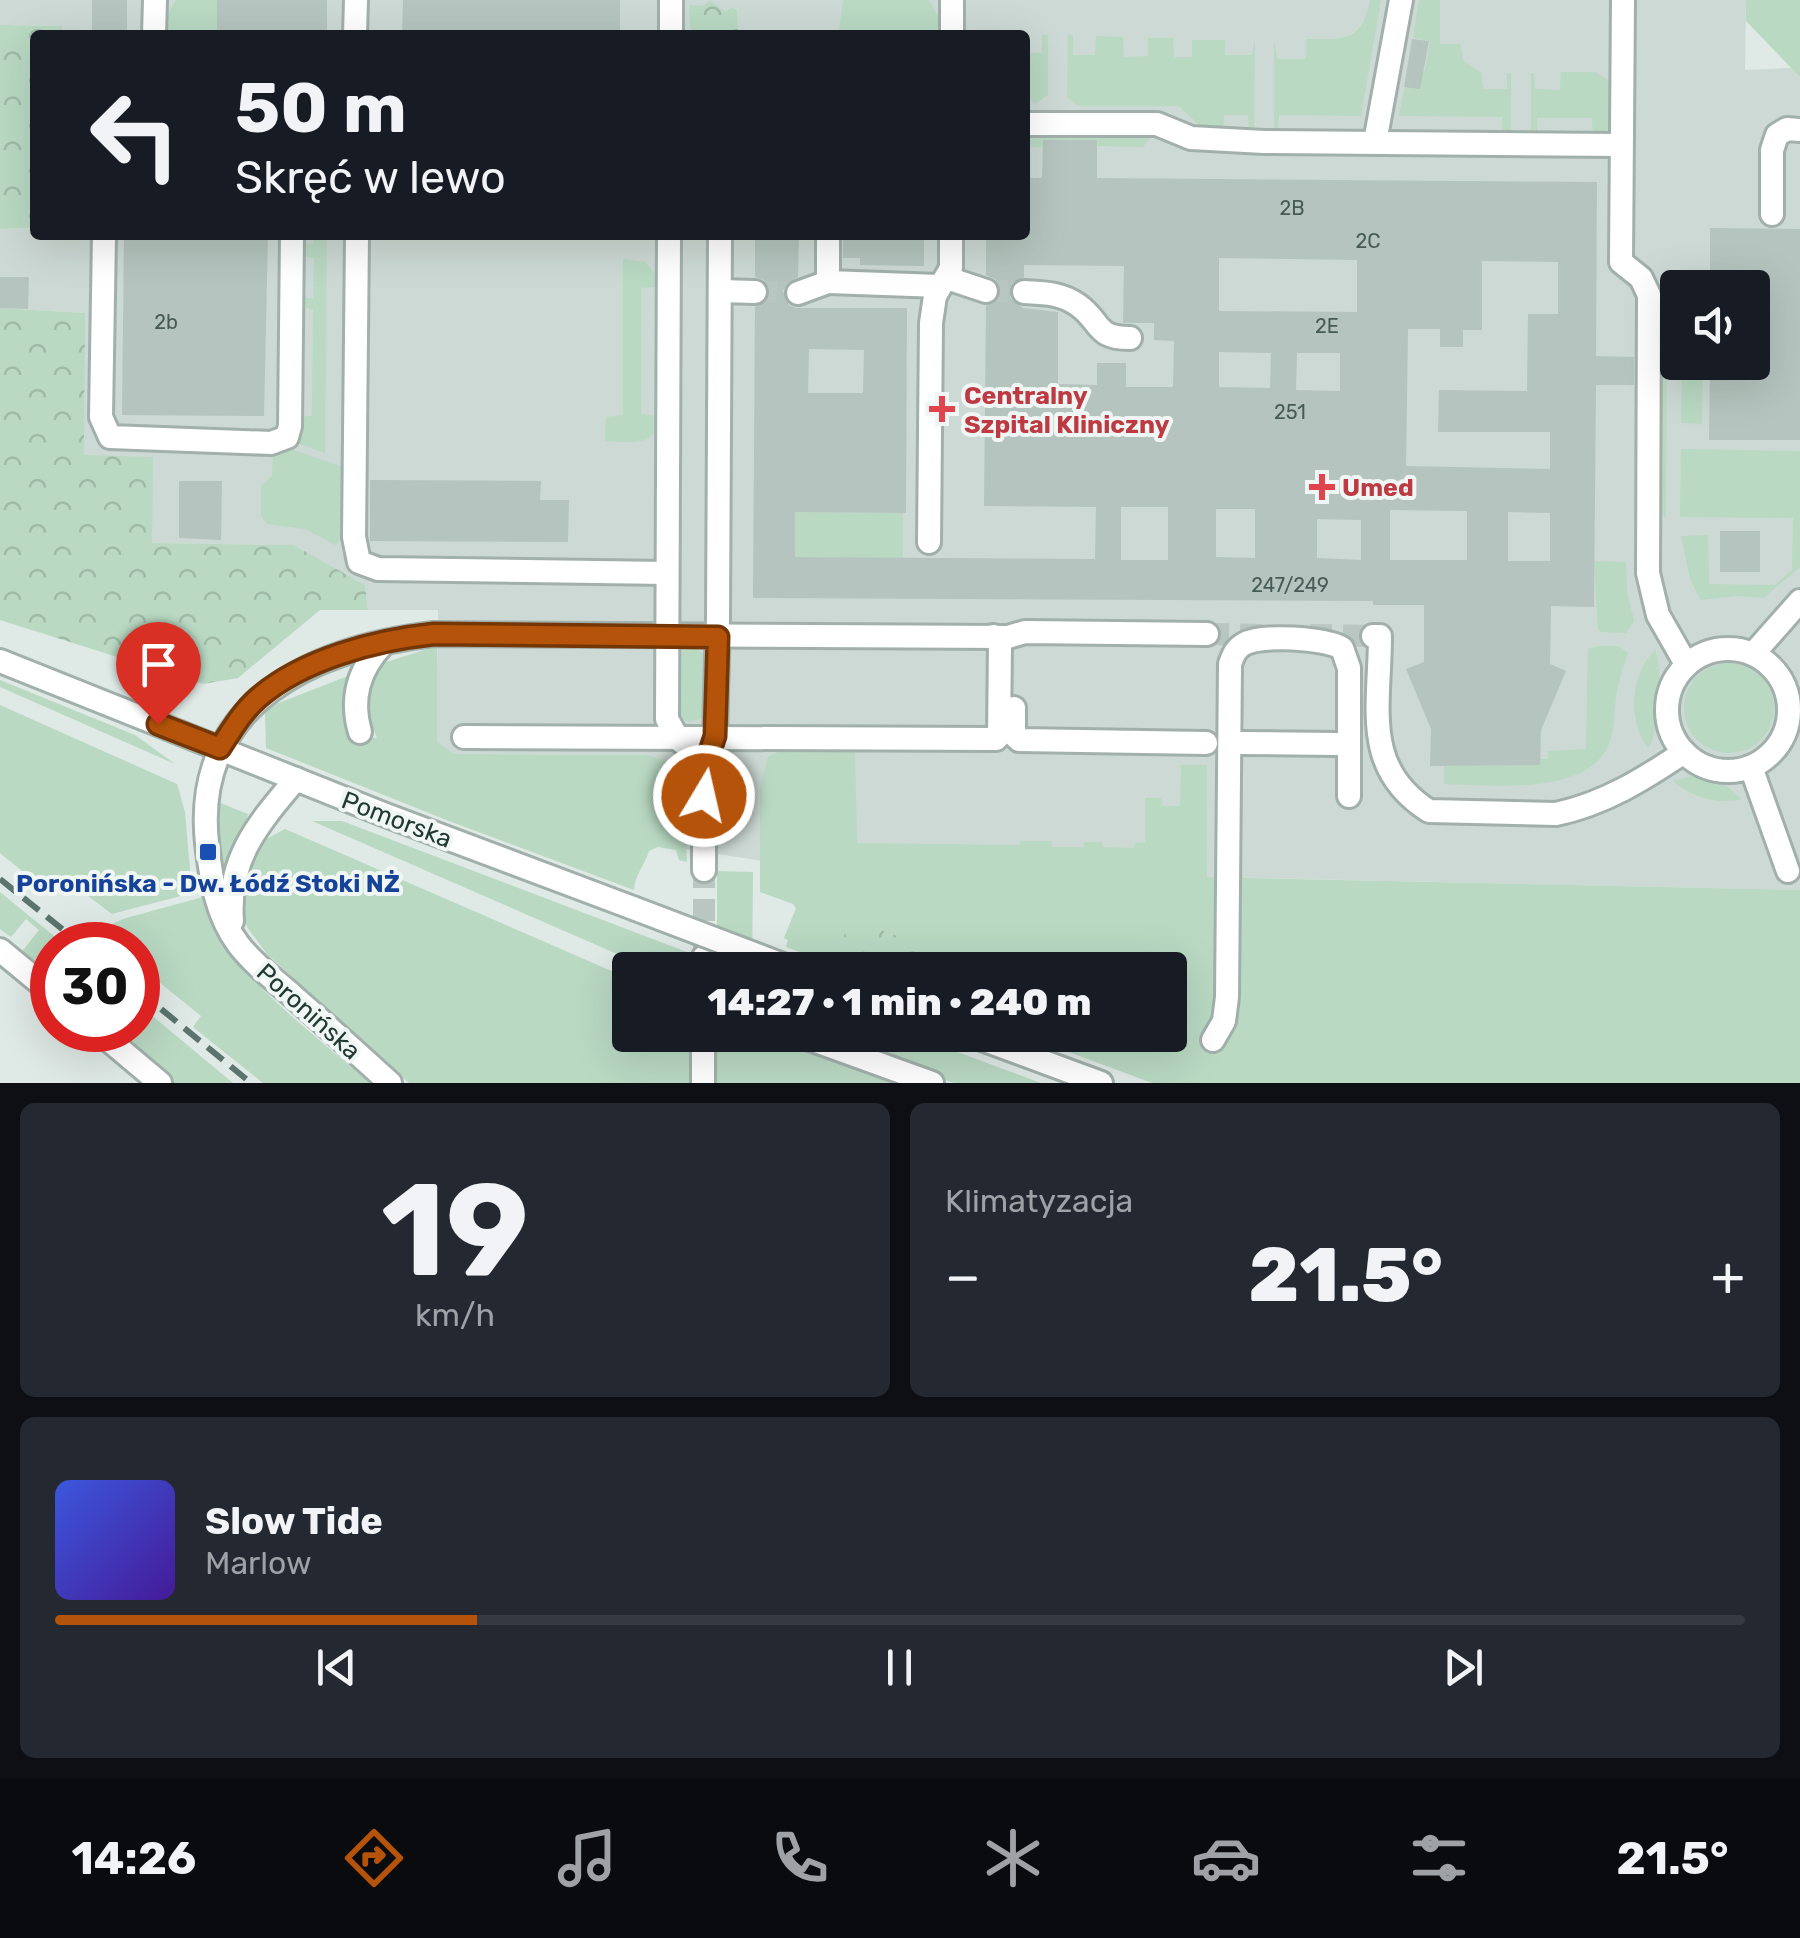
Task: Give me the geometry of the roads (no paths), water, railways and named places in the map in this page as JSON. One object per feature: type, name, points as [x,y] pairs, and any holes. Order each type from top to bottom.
[{"type":"street","points":[[154,0],[154,30]]},
{"type":"street","points":[[355,30],[356,0]]},
{"type":"street","points":[[672,0],[672,30]]},
{"type":"street","points":[[952,0],[952,30]]},
{"type":"street","points":[[1375,142],[1401,0]]},
{"type":"street","points":[[1622,0],[1621,262],[1641,278],[1649,296],[1646,525],[1650,587],[1658,615],[1686,664]]},
{"type":"street","points":[[1030,124],[1157,124],[1191,138],[1622,145]]},
{"type":"street","points":[[1772,214],[1772,150],[1777,135],[1787,129],[1800,130]]},
{"type":"street","points":[[104,240],[101,417],[110,437],[271,444],[286,437],[290,426],[292,240]]},
{"type":"street","points":[[357,240],[354,537],[359,562],[378,569],[668,573]]},
{"type":"street","points":[[668,240],[667,719],[678,739],[704,769]]},
{"type":"street","points":[[704,870],[704,769],[715,736],[718,637],[720,240]]},
{"type":"street","points":[[828,240],[828,282]]},
{"type":"street","points":[[930,542],[931,324],[951,268],[951,240]]},
{"type":"street","points":[[798,293],[828,282],[944,282],[986,291]]},
{"type":"street","points":[[720,291],[755,292]]},
{"type":"street","points":[[1024,292],[1054,293],[1066,298],[1083,308],[1102,334],[1130,338]]},
{"type":"street","points":[[1753,654],[1800,600]]},
{"type":"street","name":"Poronińska","points":[[390,1083],[250,957],[220,912],[204,813],[207,786],[220,748],[245,712],[273,686],[336,657],[434,634],[1206,634]]},
{"type":"street","points":[[1373,636],[1380,636],[1376,744],[1386,768],[1412,801],[1438,813],[1556,814],[1622,790],[1684,752]]},
{"type":"street","points":[[464,737],[999,736],[1000,637]]},
{"type":"street","points":[[1000,637],[1015,649],[1016,739],[1206,743]]},
{"type":"street","points":[[1213,1040],[1224,1021],[1227,996],[1230,664],[1234,652],[1245,643],[1320,640],[1342,648],[1350,668],[1348,796]]},
{"type":"street","points":[[360,732],[355,704],[359,680],[384,643]]},
{"type":"street","points":[[1720,649],[1753,654],[1770,664],[1782,680],[1795,719],[1777,748],[1751,767],[1715,770],[1684,752],[1668,722],[1671,689],[1686,664],[1720,649]]},
{"type":"street","name":"Pomorska","points":[[0,661],[296,780],[747,952]]},
{"type":"street","points":[[1242,743],[1332,744]]},
{"type":"street","points":[[1751,767],[1788,871]]},
{"type":"street","points":[[233,935],[232,878],[240,855],[296,780]]},
{"type":"street","points":[[0,950],[30,975]]},
{"type":"street","points":[[123,1052],[160,1083]]},
{"type":"street","points":[[703,1052],[703,1083]]},
{"type":"street","points":[[846,1052],[932,1083]]},
{"type":"street","points":[[1017,1052],[1101,1083]]},
{"type":"tunnel","points":[[986,291],[1024,292]]},
{"type":"tunnel","points":[[755,292],[798,293]]},
{"type":"tunnel","points":[[1207,634],[1268,635]]},
{"type":"tunnel","points":[[1310,635],[1373,636]]},
{"type":"tunnel","points":[[704,870],[704,952]]},
{"type":"railway","points":[[0,879],[53,922]]},
{"type":"railway","points":[[160,1008],[251,1083]]},
{"type":"place","name":"Centralny Szpital Kliniczny","points":[[942,409]]},
{"type":"place","name":"Umed","points":[[1322,487]]},
{"type":"place","name":"Poronińska - Dw. Łódź Stoki NŻ","points":[[208,852]]}]
